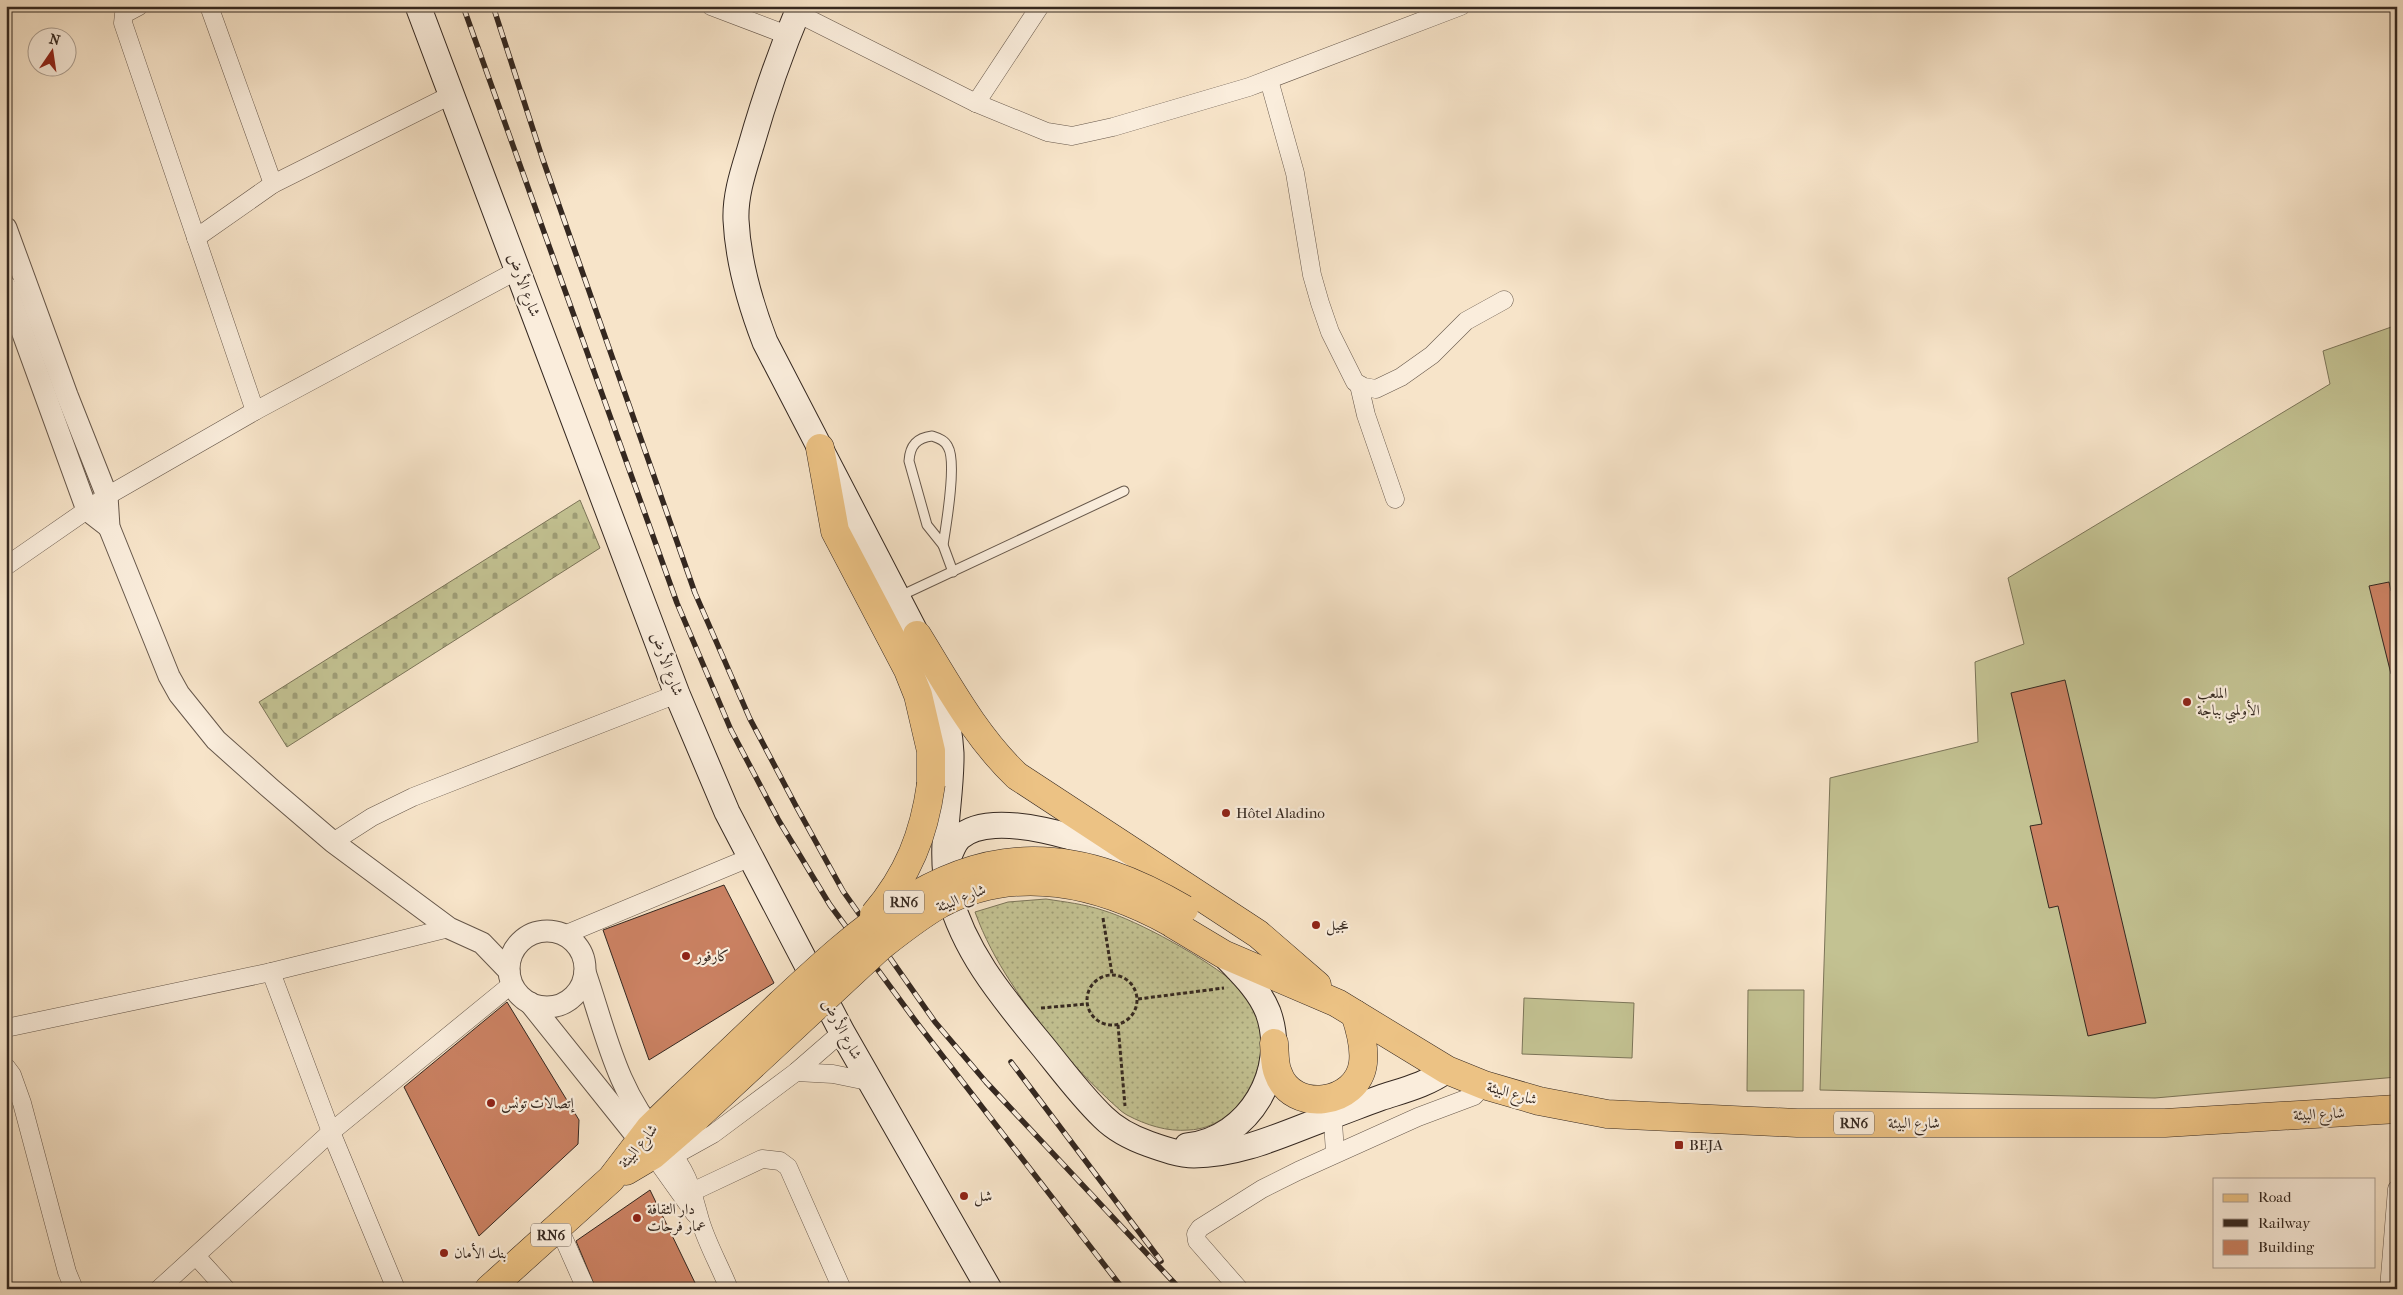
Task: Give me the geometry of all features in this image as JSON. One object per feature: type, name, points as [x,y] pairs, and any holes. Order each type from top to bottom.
[{"type":"main road","name":"شارع الأرض","points":[[418,6],[453,94],[677,694],[727,812],[749,858],[842,1032],[989,1289]]},
{"type":"main road","points":[[795,18],[762,104],[741,180],[736,220],[750,302],[765,342],[918,635],[974,729],[995,756],[1017,776],[1258,934],[1338,1002],[1364,1052],[1363,1065],[1358,1078],[1332,1107]]},
{"type":"main road","points":[[820,448],[835,531],[908,670],[918,695],[931,751],[931,784],[926,818],[920,840],[893,888],[857,935]]},
{"type":"main road","points":[[918,635],[935,678],[948,720],[951,754],[946,863],[949,892],[960,927],[994,987],[1102,1116],[1128,1135],[1157,1146],[1191,1155],[1228,1153],[1332,1107],[1417,1087],[1433,1080],[1446,1070]]},
{"type":"main road","points":[[946,863],[958,838],[969,830],[1002,825],[1046,830],[1076,838],[1118,853],[1178,882]]},
{"type":"main road","name":"شارع البيئة","points":[[559,1228],[611,1179],[657,1148],[690,1107],[818,968],[857,935],[896,907],[965,872],[999,864],[1033,860],[1062,862],[1101,871],[1151,890],[1223,954],[1338,1002]]},
{"type":"main road","name":"شارع البيئة","points":[[690,1107],[881,946],[926,913],[970,891],[1001,884],[1036,882],[1091,888],[1142,907],[1179,916],[1338,1002],[1446,1070],[1484,1085],[1539,1101],[1607,1114],[1797,1123],[2165,1123],[2397,1109]]},
{"type":"main road","points":[[1223,954],[1251,984],[1268,1011],[1278,1074],[1286,1086],[1297,1095],[1332,1107]]},
{"type":"main road","points":[[1157,1146],[1190,1145],[1206,1141],[1234,1127],[1265,1090],[1273,1059],[1274,1043]]},
{"type":"main road","name":"RN6","points":[[498,1285],[559,1228]]},
{"type":"street","points":[[139,6],[124,14],[123,24],[254,411]]},
{"type":"street","points":[[209,6],[273,184]]},
{"type":"street","points":[[712,6],[795,18],[976,103],[1047,132],[1072,136],[1113,127],[1269,80],[1461,6]]},
{"type":"street","points":[[976,103],[1040,6]]},
{"type":"street","points":[[1269,80],[1296,173],[1312,275],[1320,303],[1340,353],[1351,376],[1359,385],[1366,415],[1396,499]]},
{"type":"street","points":[[196,238],[273,184],[453,94]]},
{"type":"street","points":[[6,228],[67,395],[107,496],[109,527],[169,676],[179,694],[216,740],[333,842],[449,928],[482,943],[511,978],[523,998],[530,1003],[657,1148],[681,1164],[694,1191],[701,1222]]},
{"type":"street","points":[[6,566],[107,496],[254,411],[518,270]]},
{"type":"street","points":[[6,287],[88,510],[109,527]]},
{"type":"street","points":[[1359,385],[1376,389],[1401,377],[1432,355],[1466,321],[1504,300]]},
{"type":"street","points":[[333,842],[372,817],[413,797],[677,694]]},
{"type":"street","points":[[564,935],[749,858]]},
{"type":"street","points":[[6,1028],[270,972],[449,928]]},
{"type":"street","points":[[482,943],[546,931],[564,935],[576,944],[584,957],[585,972],[621,1081],[657,1148],[701,1222],[730,1289]]},
{"type":"street","points":[[159,1289],[332,1132],[511,978],[513,951],[527,936]]},
{"type":"street","points":[[270,972],[396,1289]]},
{"type":"street","points":[[530,1003],[544,1007],[559,1005],[572,998],[581,986],[585,972]]},
{"type":"street","points":[[657,1148],[713,1134],[796,1072],[842,1032]]},
{"type":"street","points":[[6,1067],[12,1075],[22,1103],[67,1272],[74,1289]]},
{"type":"street","points":[[796,1072],[832,1074],[872,1082]]},
{"type":"street","points":[[1239,1289],[1197,1241],[1198,1231],[1262,1189],[1335,1153],[1418,1117],[1474,1096],[1484,1085]]},
{"type":"street","points":[[1332,1107],[1335,1153]]},
{"type":"street","points":[[694,1191],[762,1159],[780,1161],[788,1167],[842,1289]]},
{"type":"street","points":[[2389,1289],[2397,1188]]},
{"type":"street","points":[[559,1228],[586,1289]]},
{"type":"street","points":[[196,1256],[226,1289]]},
{"type":"lane","points":[[943,545],[948,509],[951,455],[948,446],[941,439],[932,436],[922,438],[914,443],[910,451],[909,461],[924,518],[932,533],[943,545],[952,572]]},
{"type":"lane","points":[[898,597],[1124,491]]},
{"type":"path","points":[[1102,910],[1112,974]]},
{"type":"path","points":[[1112,974],[1127,979],[1133,984],[1138,999],[1132,1016],[1118,1025],[1110,1025],[1095,1018],[1087,1004],[1087,996],[1096,981],[1112,974]]},
{"type":"path","points":[[1138,999],[1229,987]]},
{"type":"path","points":[[1040,1008],[1087,1004]]},
{"type":"path","points":[[1118,1025],[1126,1115]]},
{"type":"green space","name":"الملعب الأولمبي بباجة","points":[[2397,325],[2397,1077],[2155,1098],[1820,1090],[1830,778],[1978,742],[1975,662],[2024,644],[2008,578],[2330,384],[2323,351]]},
{"type":"green space","points":[[580,500],[600,548],[287,747],[259,702]]},
{"type":"green space","points":[[1046,899],[1074,903],[1117,915],[1191,953],[1241,989],[1257,1017],[1261,1045],[1254,1079],[1246,1095],[1235,1108],[1221,1119],[1206,1127],[1173,1130],[1157,1127],[1123,1112],[1096,1088],[1070,1060],[1034,1015],[1000,966],[975,912],[1008,902]]},
{"type":"green space","points":[[1748,990],[1804,990],[1803,1091],[1747,1091]]},
{"type":"green space","points":[[1524,998],[1634,1003],[1632,1058],[1522,1054]]},
{"type":"building","points":[[2389,582],[2391,591],[2397,590],[2397,674],[2391,674],[2369,586]]},
{"type":"building","points":[[2065,680],[2146,1023],[2088,1036],[2058,906],[2049,908],[2030,826],[2042,824],[2011,693]]},
{"type":"building","name":"كارفور","points":[[724,885],[774,983],[649,1060],[603,930]]},
{"type":"building","name":"إتصالات تونس","points":[[507,1002],[579,1120],[578,1144],[479,1236],[404,1087]]},
{"type":"building","name":"دار الثقافة عمار فرحات","points":[[650,1190],[698,1289],[596,1289],[576,1241]]},
{"type":"railway","points":[[463,6],[677,603],[731,730],[779,821],[830,905],[917,1023],[1123,1289]]},
{"type":"railway","points":[[493,6],[542,157],[695,593],[750,719],[796,806],[843,891],[935,1022],[986,1082],[1180,1289]]},
{"type":"railway","points":[[1011,1062],[1161,1261]]},
{"type":"place","name":"الملعب الأولمبي بباجة","points":[[2187,702]]},
{"type":"place","name":"Hôtel Aladino","points":[[1226,813]]},
{"type":"place","name":"عجيل","points":[[1316,925]]},
{"type":"place","name":"كارفور","points":[[686,956]]},
{"type":"place","name":"إتصالات تونس","points":[[491,1103]]},
{"type":"place","name":"BEJA","points":[[1679,1145]]},
{"type":"place","name":"شل","points":[[964,1196]]},
{"type":"place","name":"دار الثقافة عمار فرحات","points":[[637,1218]]},
{"type":"place","name":"بنك الأمان","points":[[444,1253]]}]
